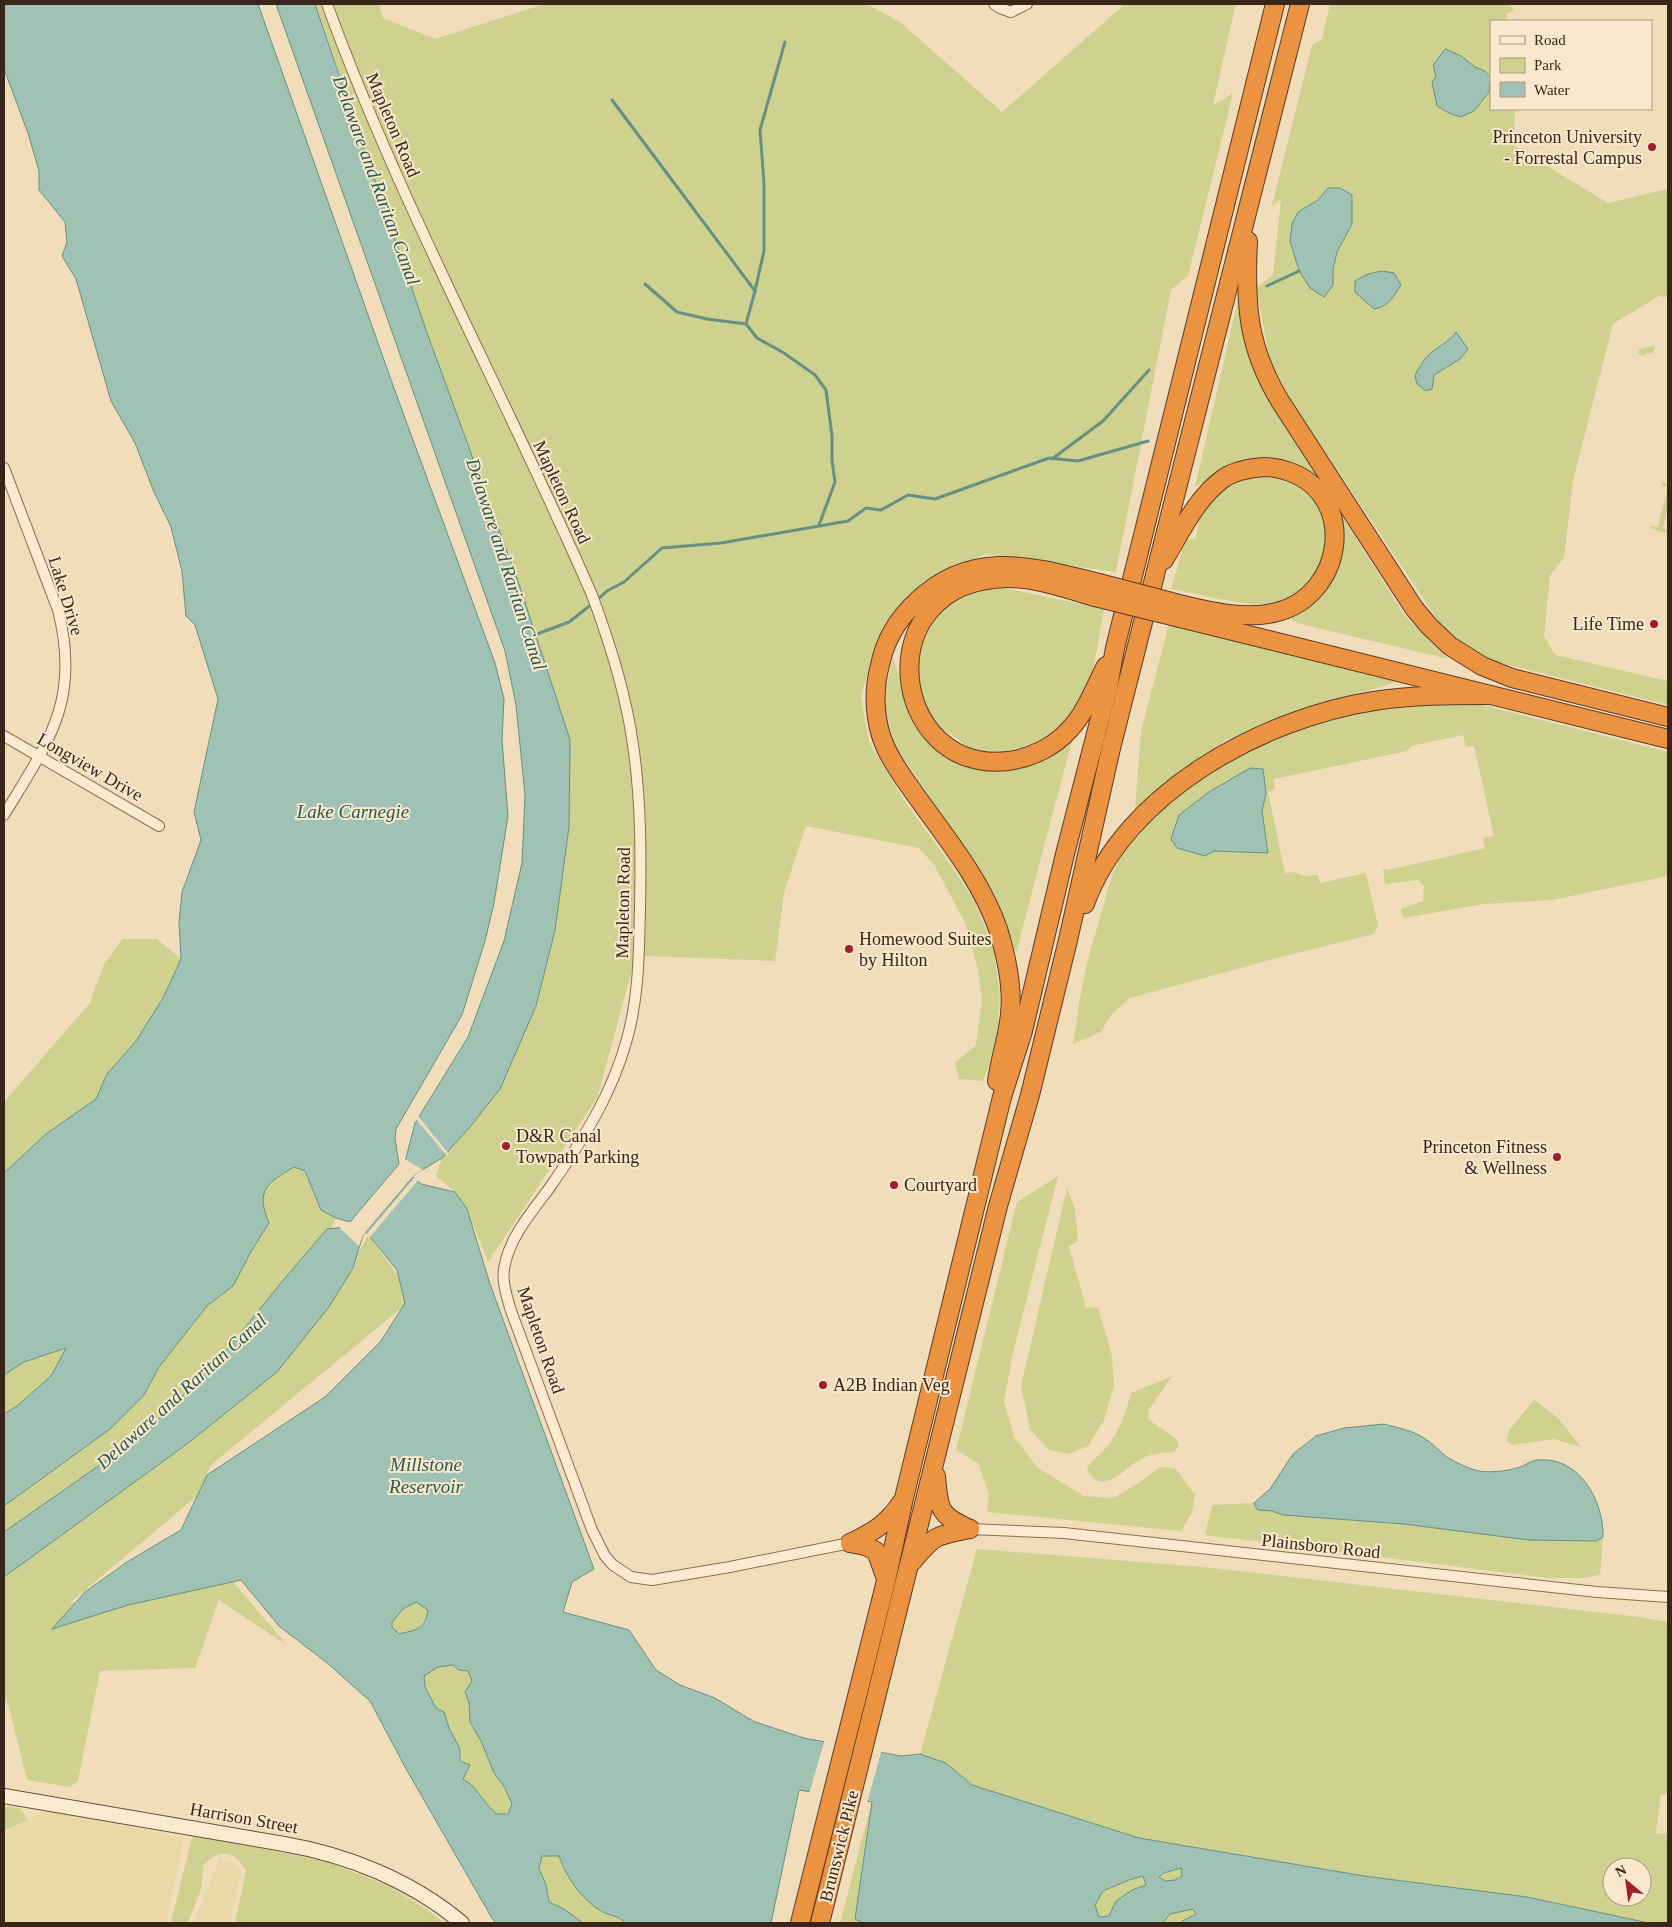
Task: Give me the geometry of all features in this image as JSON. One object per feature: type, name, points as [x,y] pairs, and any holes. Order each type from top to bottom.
[{"type":"highway","points":[[855,1740],[904,1498],[1002,1097],[1023,1031],[1065,854],[1108,687],[1115,648],[1275,4]]},
{"type":"highway","points":[[855,1740],[876,1701],[934,1458],[998,1206],[1030,1095],[1068,940],[1111,748],[1300,4]]},
{"type":"highway","points":[[1250,203],[1246,274],[1247,303],[1251,330],[1259,358],[1280,401],[1414,608],[1450,646],[1493,672],[1531,684],[1668,717]]},
{"type":"highway","points":[[1156,573],[1197,505],[1225,477],[1240,470],[1270,467],[1298,475],[1312,484],[1325,501],[1334,522],[1335,532],[1330,567],[1318,586],[1299,602],[1278,612],[1263,615],[1204,610],[1182,611]]},
{"type":"highway","points":[[1002,1097],[997,1081],[1010,1014],[1009,983],[1005,953],[998,929],[978,884],[901,774],[885,745],[877,714],[876,683],[882,655],[890,635],[903,615],[934,586],[962,572],[980,567],[1006,565],[1053,572],[1097,590]]},
{"type":"highway","points":[[1115,648],[1080,716],[1070,729],[1043,750],[1017,760],[1002,762],[974,759],[960,754],[944,744],[921,717],[910,680],[909,664],[912,646],[918,630],[928,613],[943,598],[955,591],[982,580],[1008,578],[1097,590],[1182,611],[1488,695],[1668,739]]},
{"type":"highway","points":[[1204,610],[1218,616],[1280,632],[1668,725]]},
{"type":"highway","points":[[1068,940],[1077,926],[1100,871],[1130,830],[1156,803],[1207,765],[1274,730],[1311,716],[1350,706],[1411,697],[1488,695]]},
{"type":"highway","points":[[934,1458],[940,1506],[946,1516],[970,1529]]},
{"type":"highway","points":[[850,1543],[880,1527],[893,1516],[904,1498]]},
{"type":"highway","points":[[910,1565],[929,1542],[938,1536],[970,1529]]},
{"type":"highway","points":[[850,1543],[865,1546],[876,1551],[886,1581]]},
{"type":"highway","name":"Brunswick Pike","points":[[820,1923],[857,1768],[855,1740]]},
{"type":"highway","name":"Brunswick Pike","points":[[800,1923],[838,1771],[855,1740]]},
{"type":"street","name":"Mapleton Road","points":[[327,4],[352,70],[412,211],[592,595],[607,639],[633,743],[641,845],[637,987],[627,1039],[608,1092],[588,1131],[512,1243],[503,1276],[505,1292],[592,1530],[605,1556],[622,1572],[641,1580],[666,1578],[816,1551],[850,1543]]},
{"type":"street","points":[[994,4],[1012,12],[1027,4]]},
{"type":"street","name":"Lake Drive","points":[[4,468],[58,610],[66,652],[64,691],[60,712],[40,756],[4,815]]},
{"type":"street","name":"Longview Drive","points":[[4,736],[159,826]]},
{"type":"street","name":"Plainsboro Road","points":[[970,1529],[1064,1533],[1604,1593],[1668,1597]]},
{"type":"street","name":"Harrison Street","points":[[4,1796],[293,1845],[321,1852],[358,1864],[391,1878],[431,1900],[462,1923]]},
{"type":"shaded area","points":[[44,1810],[184,1838],[166,1923],[4,1923],[4,1834]]},
{"type":"shaded area","points":[[219,1859],[234,1863],[241,1872],[230,1923],[194,1923]]},
{"type":"green space","points":[[316,4],[379,4],[383,18],[435,39],[544,4],[867,4],[900,22],[1002,112],[1125,4],[1236,4],[1213,105],[1233,93],[1188,276],[1171,290],[1116,572],[985,554],[923,581],[882,628],[861,696],[869,742],[904,800],[975,902],[994,950],[1000,998],[996,1047],[983,1081],[959,1079],[955,1063],[976,1045],[982,1000],[978,969],[965,923],[935,866],[919,848],[806,826],[784,893],[775,961],[645,956],[631,974],[597,1098],[488,1262],[467,1209],[455,1192],[436,1176],[442,1158],[500,1089],[536,1006],[555,930],[569,827],[520,587],[426,330]]},
{"type":"green space","points":[[1330,4],[1508,4],[1515,10],[1506,14],[1508,20],[1490,20],[1490,110],[1515,110],[1514,146],[1608,203],[1668,189],[1668,297],[1659,296],[1613,324],[1573,481],[1564,558],[1550,575],[1544,636],[1555,655],[1668,681],[1668,705],[1501,663],[1481,656],[1447,634],[1293,404],[1270,360],[1256,288],[1273,275],[1281,199],[1272,206],[1312,45],[1322,39]]},
{"type":"green space","points":[[1239,295],[1256,376],[1327,488],[1272,457],[1233,464],[1195,487]]},
{"type":"green space","points":[[1653,346],[1655,348],[1652,354],[1646,353],[1645,356],[1638,354],[1639,349]]},
{"type":"green space","points":[[1257,472],[1289,480],[1321,505],[1328,551],[1315,577],[1291,598],[1273,604],[1236,602],[1171,589],[1185,541],[1196,538],[1201,509],[1223,487]]},
{"type":"green space","points":[[1662,482],[1668,484],[1668,487],[1662,485]]},
{"type":"green space","points":[[1668,487],[1668,508],[1663,528],[1668,530],[1668,534],[1650,528],[1652,526],[1658,527]]},
{"type":"green space","points":[[1338,510],[1405,616],[1448,659],[1301,624],[1285,617],[1319,597],[1337,572],[1344,540]]},
{"type":"green space","points":[[990,585],[1104,609],[1093,671],[1069,719],[1035,744],[981,757],[933,723],[915,687],[921,641],[944,607]]},
{"type":"green space","points":[[1169,624],[1359,666],[1396,682],[1227,739],[1135,809],[1141,731]]},
{"type":"green space","points":[[893,658],[915,725],[947,757],[994,770],[1033,764],[1075,729],[1016,953],[995,895],[896,747],[883,702]]},
{"type":"green space","points":[[1428,700],[1483,705],[1668,752],[1668,876],[1552,900],[1484,904],[1403,918],[1401,909],[1423,901],[1424,886],[1418,880],[1385,884],[1383,868],[1388,870],[1485,848],[1483,838],[1494,836],[1474,746],[1466,747],[1463,735],[1411,746],[1407,751],[1274,779],[1275,789],[1268,792],[1285,873],[1295,872],[1304,876],[1318,875],[1320,883],[1366,873],[1378,926],[1374,934],[1130,998],[1110,1016],[1101,1032],[1073,1044],[1086,969],[1113,873],[1135,835],[1156,813],[1208,773],[1237,756],[1267,742],[1337,716]],"holes":[[[1266,793],[1262,811],[1268,852],[1214,851]]]},
{"type":"green space","points":[[122,939],[157,939],[181,959],[163,998],[136,1041],[107,1074],[96,1099],[46,1134],[4,1173],[4,1102],[90,1003],[103,966]]},
{"type":"green space","points":[[294,1167],[305,1171],[321,1210],[336,1218],[329,1234],[356,1258],[368,1235],[408,1289],[404,1306],[211,1465],[197,1496],[70,1603],[233,1582],[287,1645],[219,1600],[195,1668],[100,1671],[78,1781],[70,1787],[27,1780],[9,1707],[4,1699],[4,1506],[110,1429],[144,1395],[159,1367],[207,1306],[233,1286],[252,1250],[269,1224],[263,1203],[266,1189],[277,1178]]},
{"type":"green space","points":[[1058,1176],[1013,1353],[1004,1401],[1014,1437],[1038,1468],[1084,1496],[1113,1498],[1161,1467],[1176,1469],[1195,1495],[1192,1512],[1181,1531],[987,1512],[989,1494],[978,1463],[956,1450],[1017,1202]]},
{"type":"green space","points":[[1067,1188],[1075,1209],[1078,1241],[1069,1246],[1086,1308],[1098,1307],[1112,1356],[1114,1386],[1104,1420],[1088,1446],[1069,1454],[1049,1450],[1030,1429],[1021,1386]]},
{"type":"green space","points":[[67,1348],[52,1376],[17,1406],[4,1414],[4,1375],[24,1362]]},
{"type":"green space","points":[[1172,1376],[1148,1411],[1149,1420],[1176,1439],[1179,1446],[1174,1452],[1151,1455],[1139,1460],[1112,1479],[1099,1481],[1093,1477],[1087,1469],[1115,1436],[1131,1393]]},
{"type":"green space","points":[[1534,1400],[1558,1418],[1581,1447],[1554,1439],[1513,1445],[1506,1440],[1510,1429]]},
{"type":"green space","points":[[1254,1503],[1258,1510],[1272,1511],[1283,1515],[1404,1524],[1529,1540],[1596,1541],[1603,1537],[1600,1575],[1583,1578],[1548,1578],[1205,1535],[1212,1505]]},
{"type":"green space","points":[[977,1549],[1204,1567],[1640,1617],[1667,1622],[1668,1794],[1661,1794],[1656,1833],[1668,1834],[1668,1923],[1649,1923],[1527,1897],[1364,1876],[1139,1838],[972,1785],[946,1763],[920,1754]]},
{"type":"green space","points":[[416,1601],[428,1610],[425,1621],[419,1628],[399,1635],[392,1627],[392,1622],[403,1609]]},
{"type":"green space","points":[[453,1665],[459,1670],[468,1671],[472,1681],[465,1692],[469,1702],[470,1722],[482,1743],[494,1773],[505,1788],[512,1804],[508,1814],[497,1814],[489,1807],[473,1786],[463,1779],[460,1749],[449,1728],[444,1712],[436,1708],[425,1687],[424,1676],[438,1667]]},
{"type":"green space","points":[[872,1801],[855,1919],[863,1923],[840,1923]]},
{"type":"green space","points":[[4,1807],[20,1808],[28,1820],[4,1831]]},
{"type":"green space","points":[[193,1834],[328,1862],[391,1887],[444,1923],[235,1923],[246,1870],[237,1859],[227,1854],[222,1854],[204,1864],[201,1889],[188,1923],[171,1923]]},
{"type":"green space","points":[[542,1856],[560,1856],[565,1871],[604,1913],[620,1917],[625,1923],[583,1923],[564,1909],[549,1902],[546,1885],[539,1867]]},
{"type":"green space","points":[[1181,1868],[1182,1876],[1175,1880],[1165,1881],[1159,1876]]},
{"type":"green space","points":[[1143,1876],[1147,1885],[1132,1890],[1109,1916],[1099,1917],[1095,1905],[1103,1891]]},
{"type":"green space","points":[[1193,1909],[1196,1913],[1184,1921],[1163,1923],[1170,1914]]},
{"type":"water","name":"Lake Carnegie","points":[[4,4],[258,4],[395,391],[495,663],[504,699],[502,740],[508,816],[494,903],[485,941],[462,1015],[396,1129],[395,1138],[399,1164],[350,1222],[336,1218],[321,1210],[305,1171],[294,1167],[271,1183],[266,1189],[263,1203],[269,1223],[233,1286],[207,1306],[159,1367],[144,1395],[110,1429],[4,1506],[4,1414],[17,1406],[51,1376],[66,1348],[24,1362],[4,1375],[4,1173],[46,1134],[96,1099],[107,1074],[136,1041],[163,998],[181,959],[179,922],[182,892],[201,840],[194,812],[218,699],[195,625],[186,616],[182,571],[171,527],[154,492],[135,443],[111,401],[76,279],[62,256],[67,242],[65,222],[39,190],[39,171],[28,133],[4,69]]},
{"type":"water","name":"Delaware and Raritan Canal","points":[[276,4],[315,4],[426,330],[520,587],[570,740],[569,827],[555,930],[536,1006],[500,1089],[442,1158],[414,1175],[363,1235],[353,1268],[329,1307],[277,1372],[187,1444],[4,1577],[4,1532],[144,1434],[222,1356],[327,1229],[354,1226],[404,1166],[415,1123],[468,1037],[504,941],[522,863],[525,795],[516,705],[505,651]]},
{"type":"water","points":[[1445,49],[1461,56],[1475,67],[1485,71],[1490,77],[1489,92],[1474,111],[1461,117],[1449,113],[1437,106],[1432,82],[1436,76],[1433,65]]},
{"type":"water","points":[[1328,188],[1340,188],[1352,195],[1352,224],[1337,252],[1333,269],[1333,285],[1324,297],[1310,288],[1299,271],[1290,241],[1292,224],[1298,212],[1318,200]]},
{"type":"water","points":[[1382,271],[1394,273],[1401,285],[1386,304],[1374,309],[1355,292],[1355,281],[1368,274]]},
{"type":"water","points":[[1456,332],[1468,349],[1460,359],[1434,375],[1432,389],[1426,391],[1417,384],[1415,376],[1417,371],[1428,356]]},
{"type":"water","points":[[1250,768],[1263,769],[1266,793],[1262,811],[1268,853],[1214,851],[1205,856],[1177,848],[1171,839],[1179,815],[1209,792]]},
{"type":"water","name":"Millstone Reservoir","points":[[413,1177],[421,1184],[455,1192],[467,1209],[490,1284],[594,1569],[572,1582],[563,1612],[629,1630],[656,1670],[680,1685],[715,1698],[753,1721],[804,1738],[901,1756],[920,1754],[946,1763],[972,1785],[1139,1838],[1364,1876],[1527,1897],[1649,1923],[1179,1923],[1196,1914],[1193,1909],[1170,1914],[1163,1923],[863,1923],[855,1919],[872,1802],[799,1790],[771,1923],[625,1923],[619,1918],[601,1911],[581,1894],[566,1872],[559,1856],[542,1856],[539,1868],[546,1885],[549,1902],[564,1909],[583,1923],[496,1923],[405,1767],[370,1701],[326,1662],[279,1626],[241,1580],[128,1605],[52,1629],[85,1592],[127,1562],[181,1530],[207,1475],[325,1397],[381,1341],[405,1303],[397,1270],[366,1232]],"holes":[[[416,1602],[428,1610],[425,1621],[419,1628],[399,1634],[392,1627],[392,1622],[403,1609]],[[453,1665],[459,1670],[468,1671],[472,1681],[465,1692],[469,1702],[470,1722],[482,1743],[494,1773],[505,1788],[512,1804],[508,1814],[497,1814],[489,1807],[473,1786],[463,1779],[470,1765],[460,1761],[460,1749],[449,1728],[444,1712],[436,1708],[425,1687],[424,1676],[438,1667]],[[1181,1868],[1182,1876],[1175,1880],[1165,1881],[1159,1877],[1164,1873]],[[1143,1876],[1146,1885],[1132,1890],[1116,1901],[1109,1916],[1099,1917],[1095,1905],[1103,1891]]]},
{"type":"water","points":[[1384,1424],[1419,1435],[1450,1459],[1479,1471],[1510,1470],[1538,1460],[1553,1461],[1566,1465],[1577,1473],[1594,1496],[1599,1509],[1603,1537],[1596,1541],[1529,1540],[1404,1524],[1283,1515],[1272,1511],[1258,1510],[1255,1506],[1254,1503],[1270,1489],[1293,1454],[1316,1436],[1344,1428]]},
{"type":"pier","points":[[417,1115],[449,1154],[447,1156],[415,1118]]},
{"type":"pier","points":[[403,1158],[423,1170],[414,1175],[363,1235],[359,1246],[340,1228],[340,1225],[351,1222],[400,1165],[401,1160],[401,1166],[364,1210],[402,1165]]},
{"type":"pier","points":[[416,1176],[419,1179],[369,1238],[366,1235]]},
{"type":"pier","points":[[825,1739],[882,1749],[867,1803],[809,1794]]},
{"type":"waterway","points":[[755,291],[764,251],[764,183],[760,130],[785,42]]},
{"type":"waterway","points":[[612,100],[755,291],[746,324],[757,338],[784,353],[815,375],[826,390],[835,482],[819,525]]},
{"type":"waterway","points":[[1267,286],[1299,271]]},
{"type":"waterway","points":[[645,284],[677,312],[707,319],[746,324]]},
{"type":"waterway","points":[[1052,459],[1103,421],[1149,370]]},
{"type":"waterway","points":[[597,600],[607,591],[624,582],[662,548],[721,543],[848,521],[866,508],[881,510],[908,495],[935,499],[1049,458],[1078,461],[1148,441]]},
{"type":"waterway","name":"Delaware and Raritan Canal","points":[[532,636],[569,622],[592,604]]},
{"type":"place","name":"Princeton University - Forrestal Campus","points":[[1652,147]]},
{"type":"place","name":"Life Time","points":[[1654,624]]},
{"type":"place","name":"Homewood Suites by Hilton","points":[[849,949]]},
{"type":"place","name":"D&R Canal Towpath Parking","points":[[506,1146]]},
{"type":"place","name":"Princeton Fitness & Wellness","points":[[1557,1157]]},
{"type":"place","name":"Courtyard","points":[[894,1185]]},
{"type":"place","name":"A2B Indian Veg","points":[[823,1385]]}]
